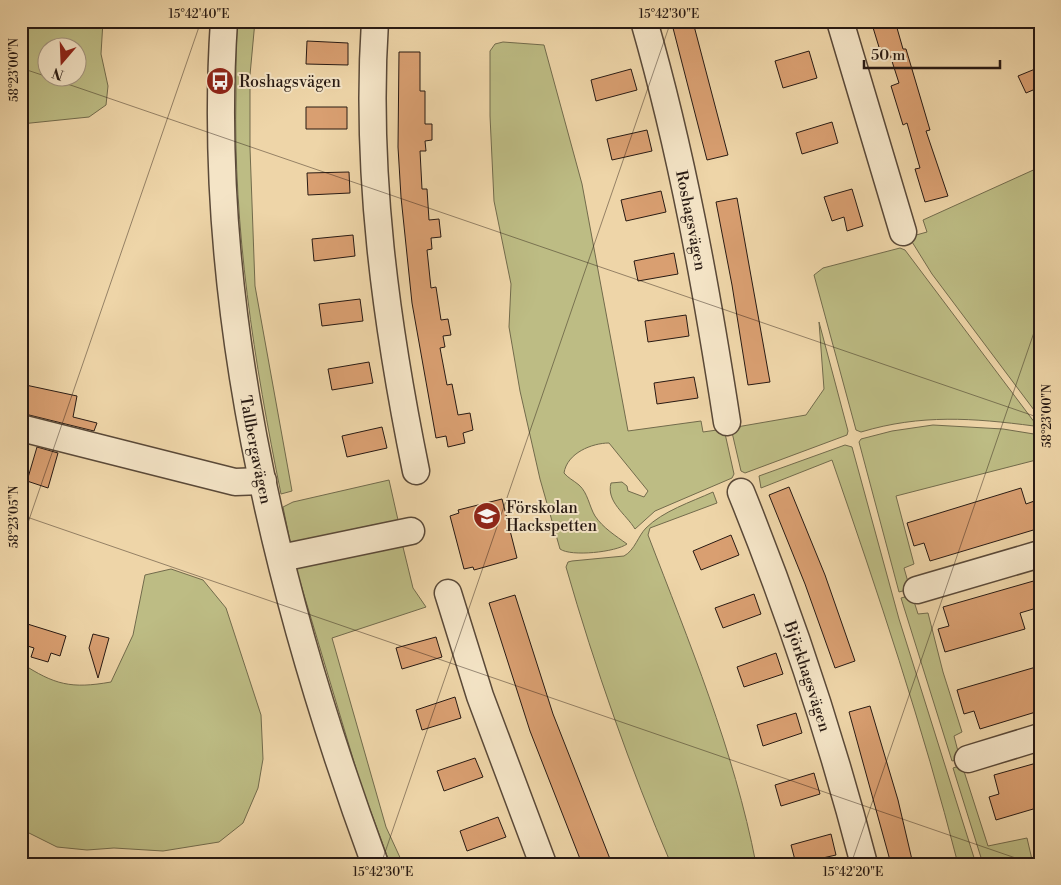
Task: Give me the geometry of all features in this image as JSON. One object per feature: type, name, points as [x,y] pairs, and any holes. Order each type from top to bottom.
[{"type":"street","name":"Tallbergavägen","points":[[224,21],[220,118],[225,224],[237,330],[263,480],[281,558],[320,703],[375,864]]},
{"type":"street","points":[[375,21],[373,122],[379,228],[386,304],[416,471]]},
{"type":"street","name":"Roshagsvägen","points":[[644,21],[665,96],[687,191],[704,278],[727,422]]},
{"type":"street","points":[[840,21],[903,232]]},
{"type":"street","points":[[21,428],[235,482],[263,480]]},
{"type":"street","name":"Björkhagsvägen","points":[[741,492],[802,653],[844,787],[864,864]]},
{"type":"street","points":[[281,558],[412,531]]},
{"type":"street","points":[[917,590],[1040,554]]},
{"type":"street","points":[[448,593],[480,696],[543,864]]},
{"type":"street","points":[[968,759],[1040,737]]},
{"type":"shaded area","points":[[21,21],[103,21],[101,54],[108,86],[106,105],[89,117],[21,124]]},
{"type":"shaded area","points":[[238,21],[255,21],[250,75],[250,148],[255,286],[292,491],[281,494],[254,345],[242,245],[236,144],[236,39]]},
{"type":"shaded area","points":[[503,42],[544,45],[582,184],[628,431],[701,421],[703,432],[724,429],[734,474],[732,478],[655,511],[635,529],[614,502],[610,490],[611,483],[622,482],[627,486],[628,491],[644,497],[648,491],[609,443],[602,443],[581,450],[570,460],[564,473],[582,488],[598,520],[627,544],[604,551],[574,553],[560,549],[540,479],[520,391],[509,327],[511,284],[494,201],[490,116],[490,51],[495,44]]},
{"type":"shaded area","points":[[1040,167],[1040,418],[932,274],[909,237],[927,232],[923,220]]},
{"type":"shaded area","points":[[900,248],[905,250],[1035,423],[1034,426],[947,419],[905,422],[861,432],[856,430],[814,275],[823,268]]},
{"type":"shaded area","points":[[819,322],[848,431],[847,435],[745,473],[741,471],[731,428],[806,415],[824,389]]},
{"type":"shaded area","points":[[933,425],[1003,429],[1040,435],[1040,459],[896,496],[914,564],[904,568],[910,589],[899,592],[859,442],[861,439],[892,431]]},
{"type":"shaded area","points":[[845,445],[852,447],[899,619],[976,864],[958,864],[899,660],[832,460],[761,488],[759,476]]},
{"type":"shaded area","points":[[389,480],[398,520],[354,529],[344,539],[291,546],[283,507],[293,502]]},
{"type":"shaded area","points":[[713,492],[717,503],[650,528],[648,535],[723,738],[747,822],[756,864],[671,864],[641,791],[614,717],[566,567],[568,562],[572,561],[624,556],[631,550],[643,531],[653,522],[678,507]]},
{"type":"shaded area","points":[[402,543],[413,588],[426,607],[332,638],[386,827],[403,864],[390,864],[360,782],[296,568]]},
{"type":"shaded area","points":[[171,569],[203,580],[226,608],[261,715],[263,759],[258,788],[243,823],[219,842],[163,851],[114,848],[87,850],[57,847],[21,829],[21,663],[54,681],[74,685],[111,682],[133,635],[145,575]]},
{"type":"shaded area","points":[[912,595],[918,614],[928,613],[943,672],[962,732],[954,736],[960,759],[952,761],[901,598]]},
{"type":"shaded area","points":[[962,765],[988,846],[1027,838],[1033,864],[983,864],[953,768]]},
{"type":"building","points":[[871,21],[895,21],[903,49],[906,49],[930,130],[926,131],[948,196],[925,202],[915,169],[920,168],[907,123],[903,125],[891,86],[899,83],[890,55],[882,57]]},
{"type":"building","points":[[693,22],[728,155],[707,160],[673,28]]},
{"type":"building","points":[[307,41],[348,43],[348,65],[306,64]]},
{"type":"building","points":[[809,51],[817,78],[783,88],[775,61]]},
{"type":"building","points":[[399,52],[420,52],[420,91],[425,91],[425,124],[432,124],[432,140],[425,141],[426,151],[420,151],[422,189],[427,189],[429,220],[439,219],[441,237],[431,238],[432,249],[427,250],[431,288],[436,287],[441,320],[448,319],[451,335],[443,336],[445,347],[440,348],[447,385],[452,384],[458,415],[470,413],[473,430],[463,433],[465,443],[448,447],[446,436],[436,438],[412,303],[398,147]]},
{"type":"building","points":[[1040,67],[1040,87],[1026,93],[1018,76]]},
{"type":"building","points":[[631,69],[637,90],[596,101],[591,80]]},
{"type":"building","points":[[306,107],[347,107],[347,129],[306,129]]},
{"type":"building","points":[[832,122],[838,143],[802,154],[796,133]]},
{"type":"building","points":[[647,130],[652,151],[612,160],[607,139]]},
{"type":"building","points":[[349,172],[350,193],[308,195],[307,173]]},
{"type":"building","points":[[852,189],[863,226],[847,231],[844,217],[832,221],[824,197]]},
{"type":"building","points":[[661,191],[666,212],[626,221],[621,200]]},
{"type":"building","points":[[737,198],[770,382],[748,385],[716,202]]},
{"type":"building","points":[[353,235],[355,256],[314,261],[312,239]]},
{"type":"building","points":[[674,253],[678,274],[638,281],[634,261]]},
{"type":"building","points":[[360,299],[363,321],[322,326],[319,304]]},
{"type":"building","points":[[686,315],[689,336],[648,342],[645,321]]},
{"type":"building","points":[[369,362],[373,383],[332,390],[328,369]]},
{"type":"building","points":[[694,377],[698,398],[657,404],[654,383]]},
{"type":"building","points":[[21,384],[77,396],[73,417],[97,423],[94,431],[21,413]]},
{"type":"building","points":[[382,427],[387,448],[347,457],[342,436]]},
{"type":"building","points":[[37,447],[58,453],[48,488],[27,481]]},
{"type":"building","points":[[789,487],[825,575],[855,661],[835,668],[805,584],[769,495]]},
{"type":"building","points":[[1021,488],[1026,504],[1040,499],[1040,528],[930,561],[924,543],[914,546],[907,523]]},
{"type":"building","points":[[502,499],[517,558],[474,570],[473,567],[464,569],[450,516],[459,513],[458,510]]},
{"type":"building","points":[[731,535],[739,555],[701,570],[693,551]]},
{"type":"building","points":[[1037,580],[1040,589],[1040,607],[1020,613],[1025,629],[945,652],[938,629],[949,626],[943,607]]},
{"type":"building","points":[[754,594],[761,614],[723,628],[715,608]]},
{"type":"building","points":[[515,595],[553,714],[612,864],[582,864],[530,731],[489,603]]},
{"type":"building","points":[[21,622],[66,636],[60,656],[51,653],[48,662],[31,657],[34,648],[21,644]]},
{"type":"building","points":[[93,634],[109,638],[98,678],[89,648]]},
{"type":"building","points":[[436,637],[442,657],[402,669],[396,648]]},
{"type":"building","points":[[776,653],[783,674],[744,687],[737,667]]},
{"type":"building","points":[[1036,667],[1040,678],[1040,691],[1034,693],[1039,711],[980,729],[974,711],[964,714],[957,690]]},
{"type":"building","points":[[455,697],[461,718],[422,730],[416,710]]},
{"type":"building","points":[[870,706],[898,800],[913,864],[891,864],[849,712]]},
{"type":"building","points":[[796,713],[802,733],[763,746],[757,725]]},
{"type":"building","points":[[475,758],[483,777],[444,791],[437,771]]},
{"type":"building","points":[[1040,762],[1040,807],[996,820],[989,797],[999,794],[994,775]]},
{"type":"building","points":[[814,773],[820,794],[781,806],[775,785]]},
{"type":"building","points":[[498,817],[506,837],[467,851],[460,831]]},
{"type":"building","points":[[831,834],[836,855],[796,864],[791,845]]},
{"type":"place","name":"Roshagsvägen","points":[[220,81]]},
{"type":"place","name":"Förskolan Hackspetten","points":[[487,516]]}]
